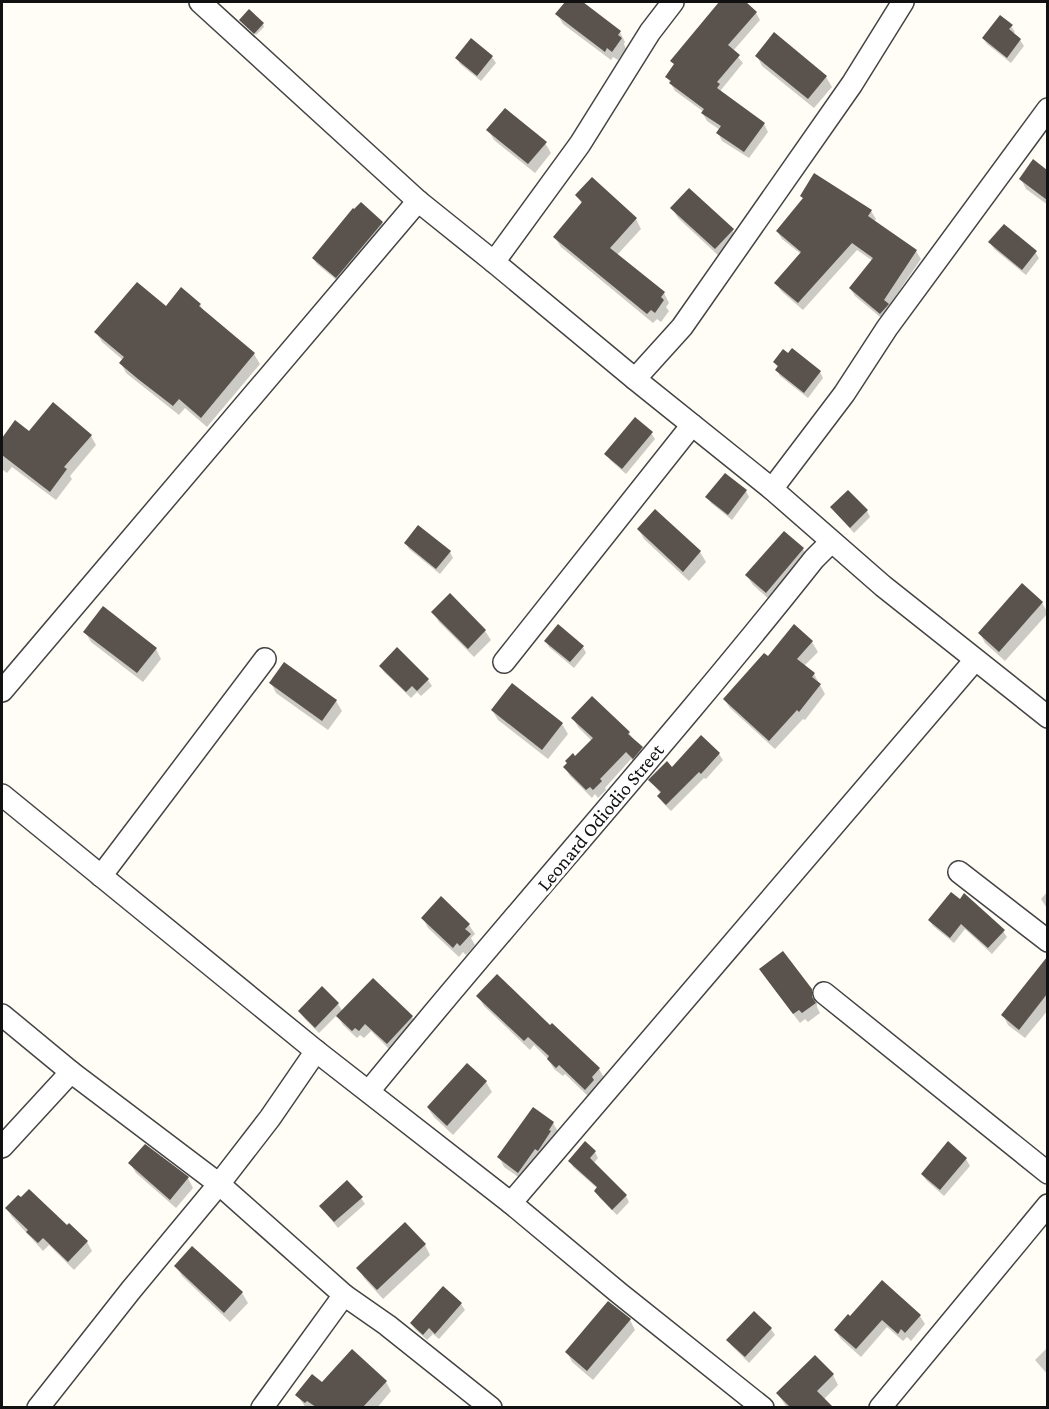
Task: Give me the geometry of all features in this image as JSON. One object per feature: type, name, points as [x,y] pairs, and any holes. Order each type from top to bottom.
[{"type":"street","points":[[200,2],[418,201],[772,489],[831,542],[975,660],[1044,707]]},
{"type":"street","points":[[494,261],[580,144],[650,32],[673,2]]},
{"type":"street","points":[[635,379],[682,327],[852,84],[903,2]]},
{"type":"street","points":[[772,489],[844,394],[898,313],[1047,109]]},
{"type":"street","points":[[2,691],[418,201]]},
{"type":"street","points":[[504,662],[692,425]]},
{"type":"street","name":"Leonard Odiodio Street","points":[[369,1091],[831,542]]},
{"type":"street","points":[[101,876],[265,659]]},
{"type":"street","points":[[511,1203],[975,660]]},
{"type":"street","points":[[2,795],[316,1051],[511,1203],[619,1293],[763,1407]]},
{"type":"street","points":[[959,872],[1047,941]]},
{"type":"street","points":[[824,993],[1047,1173]]},
{"type":"street","points":[[2,1016],[71,1072],[219,1184],[344,1295],[387,1325],[491,1407]]},
{"type":"street","points":[[38,1407],[219,1184],[270,1118],[316,1051]]},
{"type":"street","points":[[2,1147],[71,1072]]},
{"type":"street","points":[[880,1407],[1047,1205]]},
{"type":"street","points":[[262,1407],[344,1295]]},
{"type":"building","points":[[565,2],[583,2],[621,31],[618,35],[622,38],[612,52],[607,48],[605,52],[555,14]]},
{"type":"building","points":[[719,2],[746,2],[757,12],[728,45],[740,55],[717,82],[720,84],[717,88],[765,123],[744,152],[716,133],[721,126],[701,113],[704,109],[669,83],[671,81],[665,77],[674,64],[670,61]]},
{"type":"building","points":[[249,9],[264,23],[254,34],[239,20]]},
{"type":"building","points":[[1000,15],[1013,25],[1009,29],[1021,39],[1007,58],[982,38]]},
{"type":"building","points":[[774,32],[827,76],[808,99],[755,56]]},
{"type":"building","points":[[471,38],[493,56],[477,76],[455,58]]},
{"type":"building","points":[[505,108],[547,142],[528,164],[486,130]]},
{"type":"building","points":[[1033,159],[1047,170],[1047,200],[1019,179]]},
{"type":"building","points":[[814,173],[872,210],[868,216],[917,250],[884,300],[889,304],[880,314],[849,288],[873,258],[852,243],[798,303],[774,283],[801,252],[776,231],[803,198],[800,196]]},
{"type":"building","points":[[592,177],[637,218],[610,248],[665,292],[661,297],[664,300],[655,313],[651,310],[647,314],[553,237],[582,202],[575,195]]},
{"type":"building","points":[[689,188],[734,229],[715,249],[670,208]]},
{"type":"building","points":[[361,202],[383,222],[336,278],[312,258],[353,208]]},
{"type":"building","points":[[1004,224],[1037,251],[1022,270],[988,242]]},
{"type":"building","points":[[137,282],[166,306],[181,287],[201,304],[199,306],[255,353],[201,418],[179,399],[173,406],[138,379],[119,363],[124,357],[94,332]]},
{"type":"building","points":[[792,348],[821,371],[804,393],[775,370],[778,366],[773,362],[783,349],[788,353]]},
{"type":"building","points":[[53,402],[92,435],[64,467],[67,469],[50,492],[2,455],[2,438],[15,420],[29,431]]},
{"type":"building","points":[[635,417],[653,432],[622,469],[604,454]]},
{"type":"building","points":[[725,473],[747,490],[728,515],[705,497]]},
{"type":"building","points":[[848,490],[868,510],[850,528],[830,507]]},
{"type":"building","points":[[655,509],[701,551],[683,572],[637,529]]},
{"type":"building","points":[[418,525],[451,551],[436,569],[404,543]]},
{"type":"building","points":[[784,531],[804,548],[766,593],[745,575]]},
{"type":"building","points":[[1022,583],[1043,602],[999,652],[978,633]]},
{"type":"building","points":[[450,593],[486,630],[468,649],[431,612]]},
{"type":"building","points":[[103,606],[157,648],[137,673],[83,632]]},
{"type":"building","points":[[558,624],[584,646],[570,662],[544,641]]},
{"type":"building","points":[[794,624],[813,641],[797,659],[815,673],[812,677],[821,684],[799,712],[797,710],[769,741],[723,699],[764,653],[768,656]]},
{"type":"building","points":[[397,647],[429,679],[417,691],[412,686],[406,692],[379,666]]},
{"type":"building","points":[[284,662],[337,700],[322,721],[269,683]]},
{"type":"building","points":[[512,683],[563,723],[542,750],[491,710]]},
{"type":"building","points":[[592,696],[643,747],[633,759],[626,752],[600,779],[602,781],[593,790],[590,787],[586,790],[563,767],[567,763],[565,761],[573,753],[575,756],[593,738],[571,718]]},
{"type":"building","points":[[701,735],[720,753],[701,774],[699,772],[666,805],[657,796],[661,792],[648,780],[667,761],[672,767]]},
{"type":"building","points":[[951,892],[960,899],[964,893],[1005,930],[988,948],[961,924],[950,938],[928,920]]},
{"type":"building","points":[[441,896],[470,924],[465,929],[471,934],[460,946],[457,943],[453,948],[421,918]]},
{"type":"building","points":[[783,951],[812,989],[812,997],[816,1003],[802,1013],[799,1010],[793,1014],[759,969]]},
{"type":"building","points":[[1047,957],[1047,994],[1019,1030],[1001,1015]]},
{"type":"building","points":[[497,974],[550,1025],[552,1023],[600,1068],[592,1077],[594,1080],[585,1090],[559,1065],[556,1068],[547,1059],[549,1056],[528,1037],[524,1041],[476,996]]},
{"type":"building","points":[[373,978],[413,1016],[387,1044],[365,1024],[359,1031],[355,1028],[352,1031],[336,1016]]},
{"type":"building","points":[[322,986],[339,1003],[315,1028],[298,1011]]},
{"type":"building","points":[[467,1063],[487,1081],[447,1126],[427,1107]]},
{"type":"building","points":[[533,1107],[554,1122],[538,1151],[535,1149],[518,1173],[497,1157]]},
{"type":"building","points":[[585,1141],[596,1151],[590,1158],[627,1195],[612,1210],[594,1191],[597,1187],[568,1161]]},
{"type":"building","points":[[948,1141],[967,1158],[940,1190],[921,1174]]},
{"type":"building","points":[[145,1144],[189,1177],[170,1200],[128,1163]]},
{"type":"building","points":[[347,1180],[363,1197],[334,1222],[319,1206]]},
{"type":"building","points":[[29,1189],[67,1225],[69,1223],[88,1241],[68,1262],[43,1238],[38,1243],[5,1208],[18,1195],[21,1197]]},
{"type":"building","points":[[405,1222],[426,1244],[377,1290],[356,1268]]},
{"type":"building","points":[[192,1246],[243,1292],[224,1313],[174,1266]]},
{"type":"building","points":[[882,1280],[921,1315],[905,1333],[901,1329],[898,1334],[882,1320],[856,1349],[834,1330],[848,1314],[850,1316]]},
{"type":"building","points":[[443,1286],[462,1303],[435,1334],[429,1328],[423,1335],[410,1323]]},
{"type":"building","points":[[608,1301],[631,1319],[587,1371],[565,1352]]},
{"type":"building","points":[[754,1311],[772,1328],[745,1357],[726,1340]]},
{"type":"building","points":[[352,1349],[387,1381],[363,1407],[316,1407],[307,1401],[305,1403],[295,1395],[312,1374],[322,1382]]},
{"type":"building","points":[[815,1355],[834,1374],[817,1391],[833,1407],[790,1407],[776,1393]]}]
